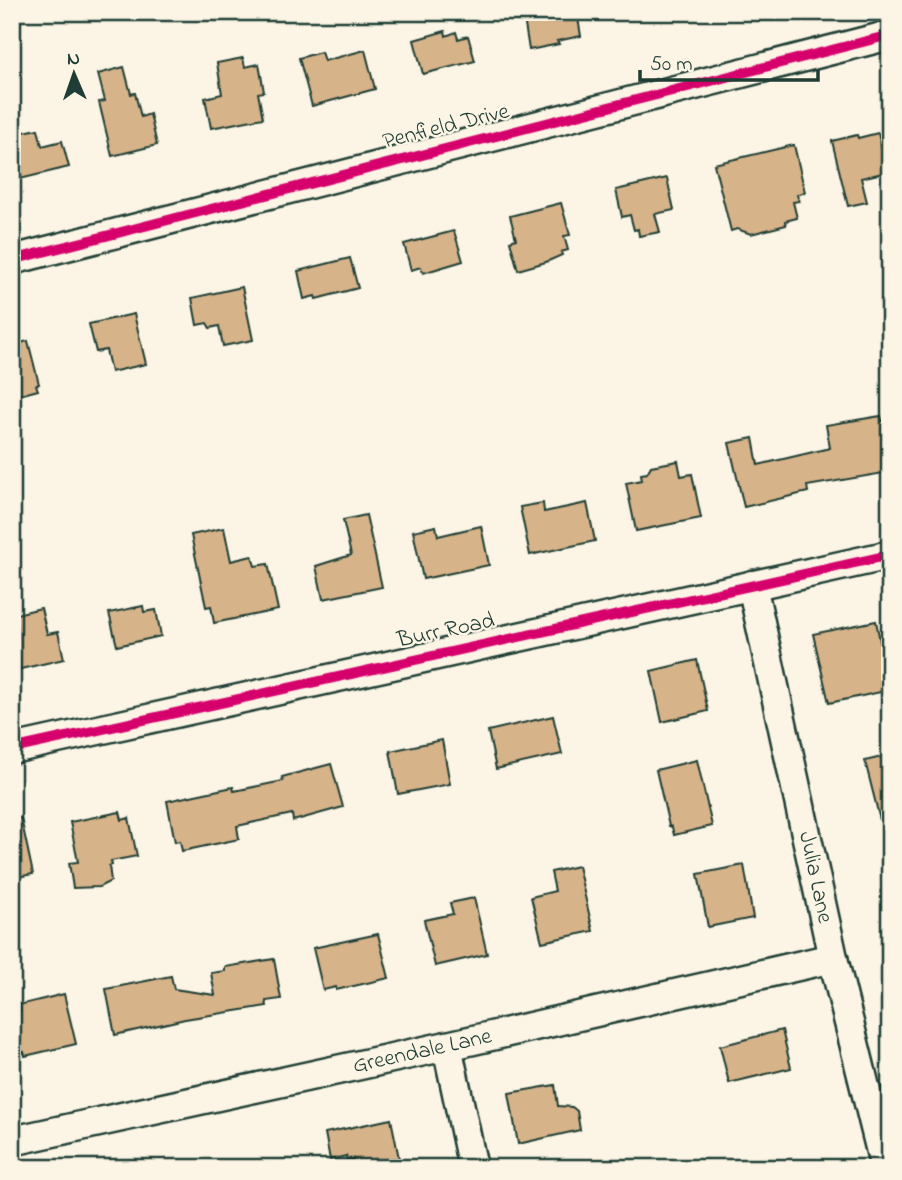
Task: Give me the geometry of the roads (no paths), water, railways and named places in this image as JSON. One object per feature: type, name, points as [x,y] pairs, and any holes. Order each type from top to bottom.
[{"type":"street","name":"Penfield Drive","points":[[12,260],[890,35]]},
{"type":"street","name":"Burr Road","points":[[12,749],[890,555]]},
{"type":"street","name":"Julia Lane","points":[[752,585],[833,958],[885,1168]]},
{"type":"street","name":"Greendale Lane","points":[[12,1141],[833,958]]},
{"type":"street","points":[[447,1046],[473,1168]]}]
